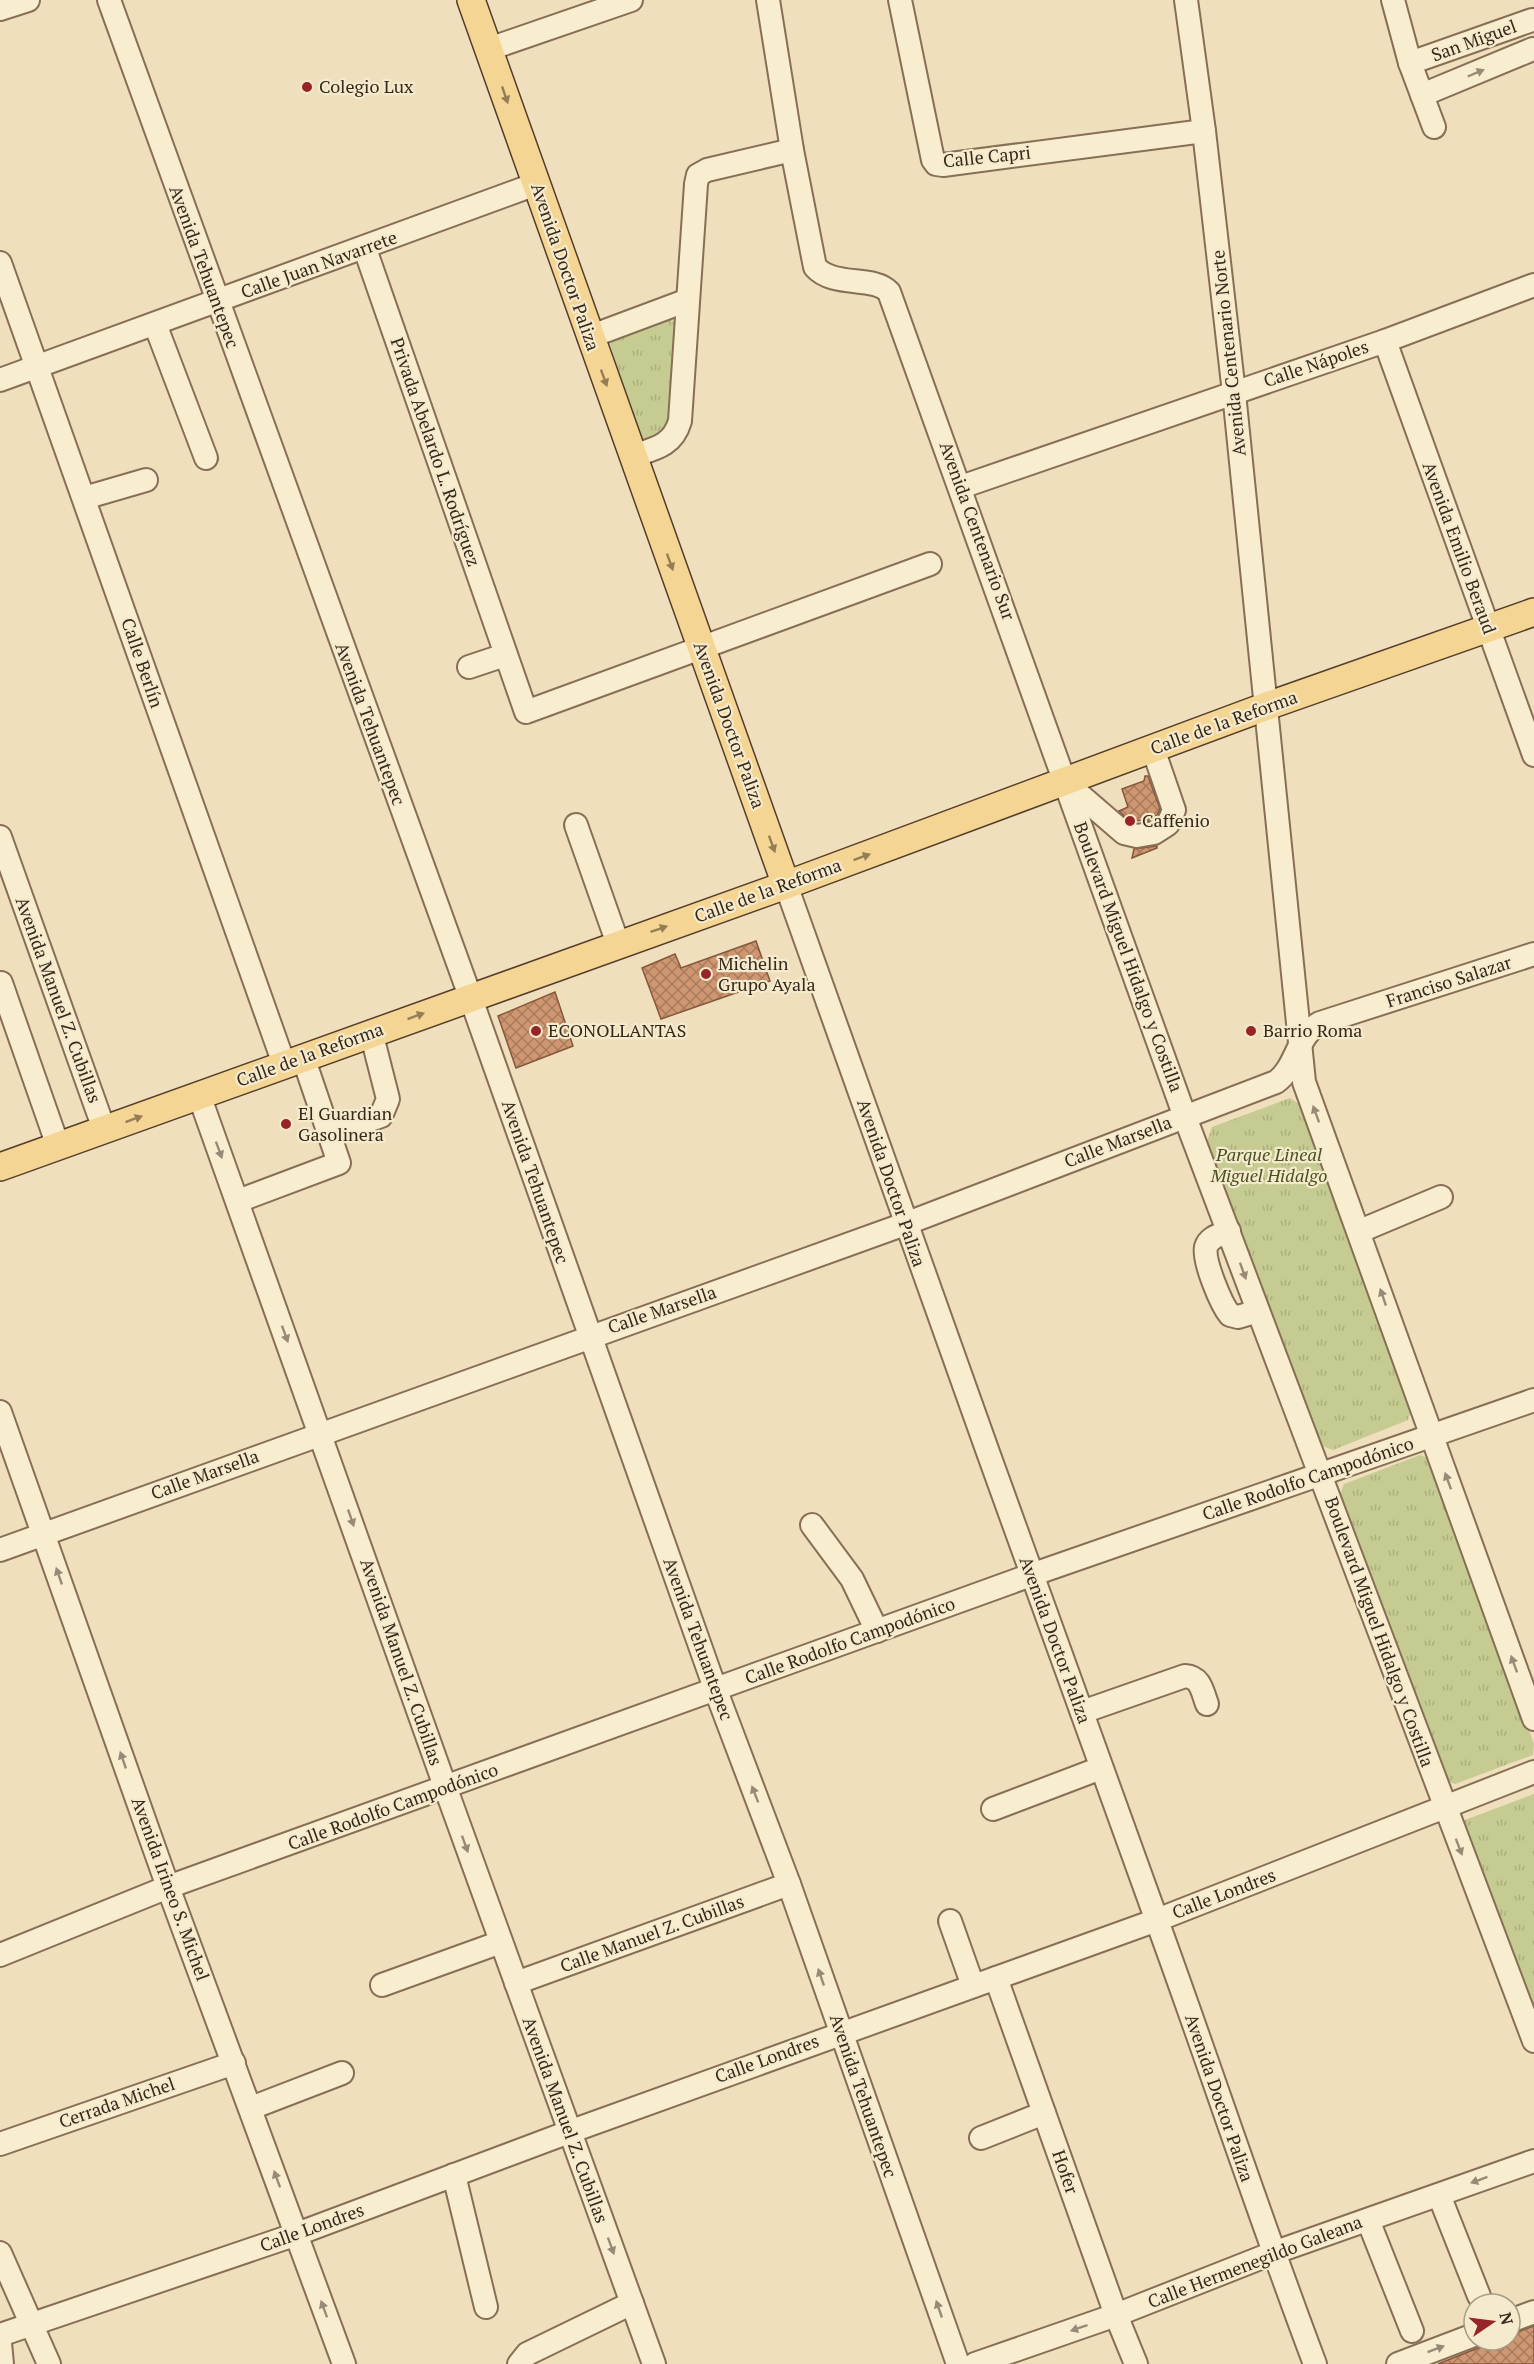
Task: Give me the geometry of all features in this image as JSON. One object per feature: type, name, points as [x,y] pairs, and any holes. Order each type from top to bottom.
[{"type":"main road","name":"Avenida Doctor Paliza","points":[[471,0],[589,337],[786,885]]},
{"type":"main road","name":"Calle de la Reforma","points":[[0,1167],[470,996],[786,885],[1267,706],[1534,612]]},
{"type":"street","points":[[0,9],[28,0]]},
{"type":"street","name":"Avenida Tehuantepec","points":[[109,0],[216,303],[470,996],[716,1691],[789,1884],[958,2364]]},
{"type":"street","points":[[489,49],[632,0]]},
{"type":"street","points":[[632,456],[663,446],[677,432],[682,406],[698,175],[707,170],[792,150],[768,0]]},
{"type":"street","name":"Calle Capri","points":[[900,0],[933,160],[936,164],[943,165],[1204,131]]},
{"type":"street","name":"Avenida Centenario Norte","points":[[1186,0],[1204,131],[1267,706]]},
{"type":"street","points":[[1393,0],[1410,63],[1434,127]]},
{"type":"street","name":"San Miguel","points":[[1410,63],[1533,10],[1533,51],[1422,95]]},
{"type":"street","name":"Avenida Centenario Sur","points":[[792,150],[815,267],[829,277],[880,286],[889,292],[961,487],[1065,782]]},
{"type":"street","name":"Calle Juan Navarrete","points":[[0,380],[365,249],[536,184]]},
{"type":"street","name":"Privada Abelardo L. Rodríguez","points":[[365,249],[526,712],[701,646]]},
{"type":"street","name":"Calle Berlín","points":[[0,263],[84,498],[293,1061],[329,1134],[339,1163],[238,1201]]},
{"type":"street","name":"Calle Nápoles","points":[[961,487],[1385,340],[1534,285]]},
{"type":"street","points":[[589,337],[688,300]]},
{"type":"street","points":[[155,324],[206,458]]},
{"type":"street","name":"Avenida Emilio Beraud","points":[[1385,340],[1487,630],[1534,754]]},
{"type":"street","points":[[84,498],[146,480]]},
{"type":"street","points":[[701,646],[930,564]]},
{"type":"street","points":[[469,667],[505,655]]},
{"type":"street","points":[[1267,706],[1302,1041],[1304,1082],[1360,1231],[1431,1436],[1534,1719]]},
{"type":"street","points":[[1065,782],[1124,832],[1137,836],[1154,833],[1168,824],[1174,810],[1153,749]]},
{"type":"street","name":"Boulevard Miguel Hidalgo y Costilla","points":[[1065,782],[1185,1117],[1321,1474],[1444,1808],[1534,2041]]},
{"type":"street","points":[[576,825],[618,944]]},
{"type":"street","name":"Avenida Manuel Z. Cubillas","points":[[0,837],[104,1129]]},
{"type":"street","name":"Avenida Doctor Paliza","points":[[786,885],[905,1224],[1157,1920],[1273,2253],[1315,2364]]},
{"type":"street","name":"Franciso Salazar","points":[[1302,1041],[1311,1028],[1320,1023],[1534,954]]},
{"type":"street","points":[[1,983],[58,1146]]},
{"type":"street","points":[[329,1134],[381,1116],[388,1099],[371,1032]]},
{"type":"street","name":"Calle Marsella","points":[[0,1550],[905,1224],[1275,1082],[1287,1074],[1302,1041]]},
{"type":"street","name":"Avenida Manuel Z. Cubillas","points":[[200,1095],[446,1789],[654,2364]]},
{"type":"street","points":[[1360,1231],[1441,1197]]},
{"type":"street","points":[[1229,1231],[1213,1237],[1206,1247],[1206,1259],[1224,1307],[1230,1315],[1238,1317],[1258,1311]]},
{"type":"street","name":"Calle Rodolfo Campodónico","points":[[0,1955],[168,1887],[446,1789],[1031,1575],[1534,1400]]},
{"type":"street","name":"Avenida Irineo S. Michel","points":[[0,1412],[168,1887],[344,2364]]},
{"type":"street","points":[[812,1524],[852,1579],[877,1631]]},
{"type":"street","points":[[1082,1712],[1185,1676],[1193,1677],[1199,1682],[1207,1704]]},
{"type":"street","points":[[993,1809],[1101,1768]]},
{"type":"street","name":"Calle Londres","points":[[0,2335],[297,2234],[841,2032],[1157,1920],[1534,1772]]},
{"type":"street","name":"Calle Manuel Z. Cubillas","points":[[516,1983],[789,1884]]},
{"type":"street","points":[[950,1922],[973,1986]]},
{"type":"street","points":[[382,1985],[501,1942]]},
{"type":"street","name":"Hofer","points":[[996,1978],[1116,2315],[1136,2364]]},
{"type":"street","name":"Cerrada Michel","points":[[0,2144],[234,2062]]},
{"type":"street","points":[[251,2108],[342,2073]]},
{"type":"street","points":[[981,2138],[1044,2113]]},
{"type":"street","name":"Calle Hermenegildo Galeana","points":[[975,2364],[1116,2315],[1273,2253],[1534,2161]]},
{"type":"street","points":[[454,2175],[486,2307]]},
{"type":"street","points":[[1439,2195],[1477,2292]]},
{"type":"street","points":[[1368,2220],[1412,2331]]},
{"type":"street","points":[[0,2253],[49,2364]]},
{"type":"street","points":[[519,2364],[527,2354],[632,2303]]},
{"type":"street","points":[[1398,2364],[1462,2340]]},
{"type":"street","points":[[0,2343],[2,2364]]},
{"type":"green space","points":[[670,318],[677,325],[671,429],[643,445],[608,338]]},
{"type":"green space","name":"Parque Lineal Miguel Hidalgo","points":[[1290,1098],[1299,1104],[1411,1410],[1408,1420],[1333,1450],[1322,1446],[1207,1141],[1212,1127]]},
{"type":"green space","points":[[1420,1455],[1428,1458],[1534,1744],[1533,1755],[1455,1784],[1447,1781],[1340,1495],[1344,1484]]},
{"type":"green space","points":[[1534,1794],[1534,2019],[1462,1827],[1465,1820]]},
{"type":"building","points":[[1145,776],[1148,776],[1160,809],[1157,815],[1149,820],[1130,821],[1119,811],[1128,807],[1122,789],[1144,781]]},
{"type":"building","points":[[1157,846],[1157,848],[1132,858],[1134,849]]},
{"type":"building","name":"Michelin Grupo Ayala","points":[[756,941],[770,981],[661,1019],[642,968],[675,954],[681,968]]},
{"type":"building","name":"ECONOLLANTAS","points":[[555,992],[573,1046],[516,1068],[498,1016]]},
{"type":"building","points":[[1534,2326],[1534,2364],[1438,2364],[1468,2352],[1522,2352],[1522,2330]]},
{"type":"place","name":"Colegio Lux","points":[[307,87]]},
{"type":"place","name":"Caffenio","points":[[1130,821]]},
{"type":"place","name":"Michelin Grupo Ayala","points":[[706,974]]},
{"type":"place","name":"ECONOLLANTAS","points":[[536,1031]]},
{"type":"place","name":"Barrio Roma","points":[[1251,1031]]},
{"type":"place","name":"El Guardian Gasolinera","points":[[286,1124]]}]
